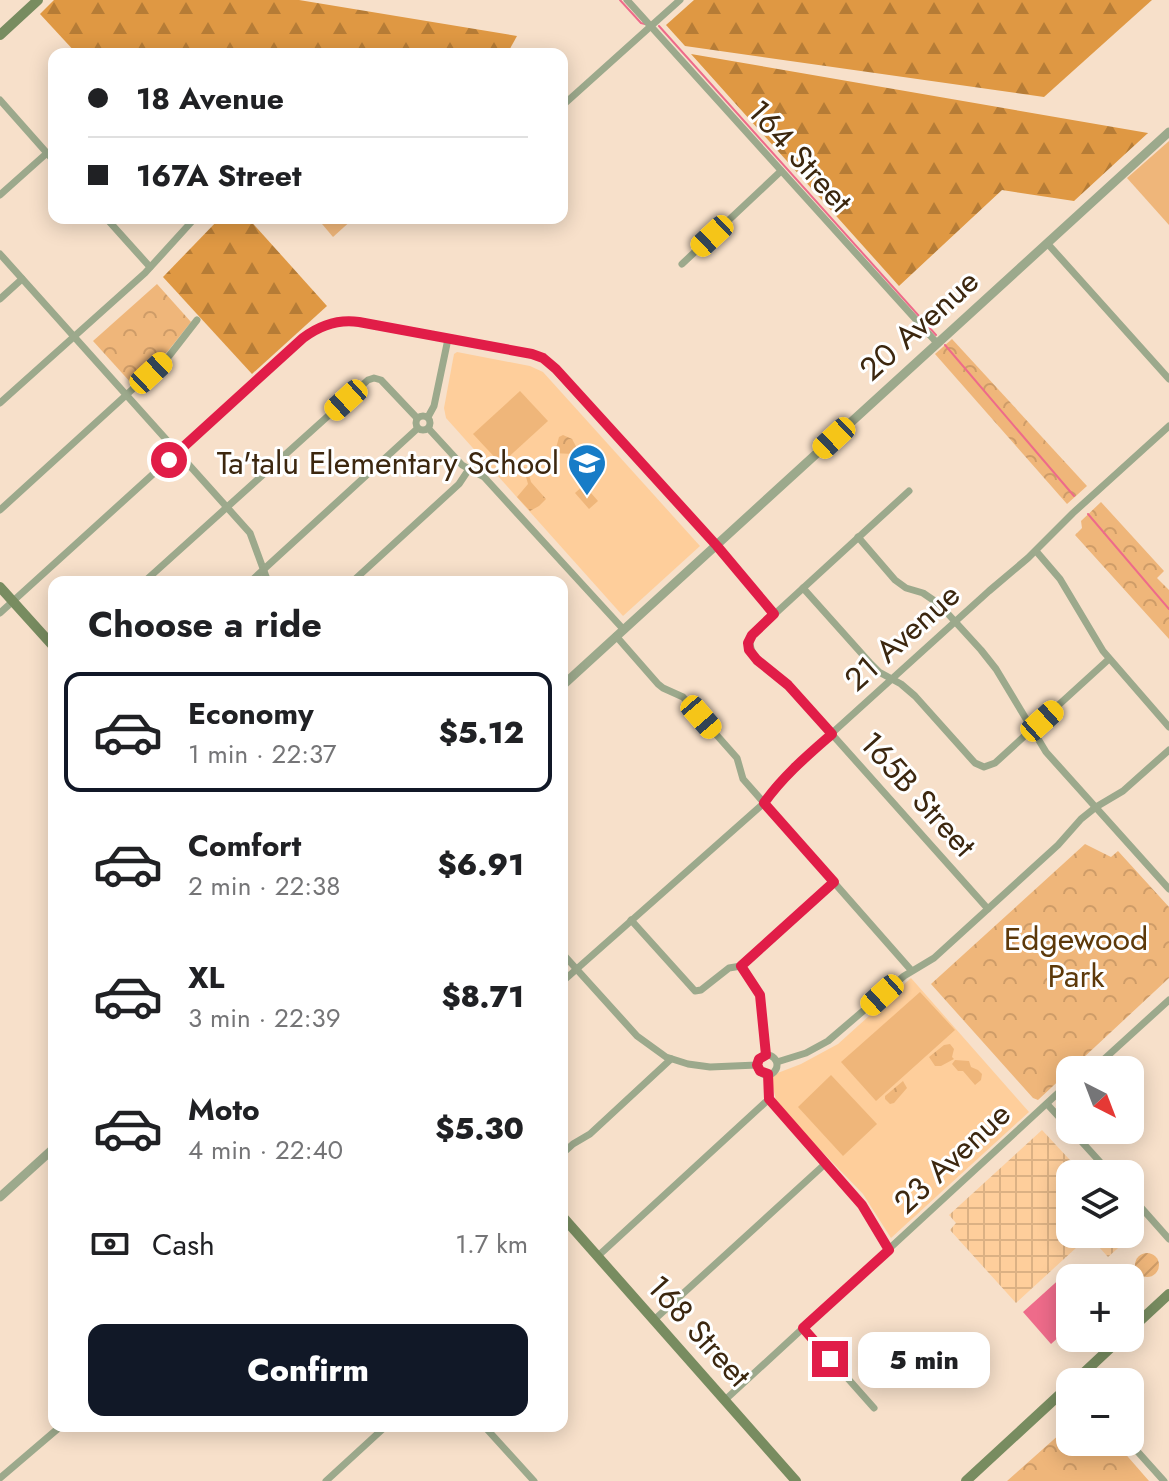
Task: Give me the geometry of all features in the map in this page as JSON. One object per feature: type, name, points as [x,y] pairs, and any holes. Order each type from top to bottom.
[{"type":"main road","points":[[0,35],[38,0]]},
{"type":"main road","points":[[0,587],[48,640]]},
{"type":"main road","name":"168 Street","points":[[568,1223],[796,1481]]},
{"type":"main road","points":[[1144,1317],[1169,1294]]},
{"type":"main road","points":[[1089,1368],[1106,1352]]},
{"type":"main road","points":[[966,1481],[1056,1398]]},
{"type":"street","name":"164 Street","points":[[627,0],[937,343]]},
{"type":"street","points":[[568,101],[680,0]]},
{"type":"street","points":[[0,100],[47,153],[0,195]]},
{"type":"street","name":"20 Avenue","points":[[568,681],[1169,132]]},
{"type":"street","points":[[682,264],[781,171]]},
{"type":"street","points":[[111,224],[150,267]]},
{"type":"street","points":[[0,403],[150,267],[189,224]]},
{"type":"street","points":[[1047,243],[1169,379]]},
{"type":"street","points":[[0,254],[250,533],[266,576]]},
{"type":"street","points":[[0,299],[22,279]]},
{"type":"street","points":[[0,510],[169,356],[197,320]]},
{"type":"street","points":[[0,613],[303,338],[341,321],[532,354],[547,361],[717,546],[774,614],[909,491]]},
{"type":"street","points":[[428,428],[428,417],[434,406],[448,339]]},
{"type":"street","points":[[151,576],[368,380],[377,378],[383,381],[417,418]]},
{"type":"street","points":[[428,417],[422,415],[415,423],[423,430],[428,428]]},
{"type":"street","name":"21 Avenue","points":[[568,976],[764,803],[783,779],[1036,551],[1169,426]]},
{"type":"street","points":[[256,576],[418,428]]},
{"type":"street","points":[[428,428],[462,465],[484,477],[620,633],[658,684],[683,697],[737,758],[743,779],[911,970]]},
{"type":"street","points":[[359,576],[459,484],[469,469]]},
{"type":"street","points":[[858,537],[895,580],[939,604],[989,659],[1046,752],[1169,889]]},
{"type":"street","points":[[1036,551],[1060,579],[1109,659],[1169,727]]},
{"type":"street","points":[[803,588],[879,672],[915,696],[975,763],[984,767],[995,763],[1109,659]]},
{"type":"street","name":"165B Street","points":[[774,614],[752,635],[749,650],[788,685],[988,909]]},
{"type":"street","points":[[777,1062],[806,1053],[828,1041],[911,970],[934,958],[1058,845],[1081,819],[1123,791],[1169,750]]},
{"type":"street","points":[[631,920],[695,991],[701,990],[729,968],[741,966],[834,882]]},
{"type":"street","points":[[568,960],[651,1048],[688,1064],[710,1067],[757,1065]]},
{"type":"street","points":[[741,966],[760,995],[766,1055]]},
{"type":"street","points":[[1107,1056],[1169,1000]]},
{"type":"street","points":[[766,1055],[777,1062],[774,1072],[768,1074],[760,1071],[757,1065],[759,1059],[766,1055]]},
{"type":"street","points":[[568,1149],[590,1134],[671,1059]]},
{"type":"street","points":[[768,1074],[769,1099],[862,1205],[889,1250]]},
{"type":"street","name":"23 Avenue","points":[[725,1400],[1056,1095]]},
{"type":"street","points":[[598,1256],[769,1099]]},
{"type":"street","points":[[1047,1104],[1056,1113]]},
{"type":"street","points":[[1084,1144],[1099,1160]]},
{"type":"street","points":[[0,1197],[48,1153]]},
{"type":"street","points":[[654,1320],[825,1164]]},
{"type":"street","points":[[1144,1211],[1169,1239]]},
{"type":"street","points":[[803,1328],[874,1408]]},
{"type":"street","points":[[0,1478],[54,1432]]},
{"type":"street","points":[[326,1481],[379,1432]]},
{"type":"street","points":[[489,1432],[534,1481]]},
{"type":"street","points":[[1142,1456],[1164,1481]]},
{"type":"shaded area","name":"Ta'talu Elementary School","points":[[457,352],[530,366],[543,372],[700,546],[623,616],[446,418],[444,408],[454,354]]},
{"type":"shaded area","points":[[911,978],[1029,1112],[891,1238],[863,1194],[777,1105],[771,1078],[838,1044]]},
{"type":"shaded area","points":[[1042,1130],[1070,1160],[1056,1160],[1056,1248],[1076,1248],[1016,1303],[950,1230],[956,1223],[949,1215]]},
{"type":"shaded area","points":[[1100,1248],[1118,1248],[1108,1257]]},
{"type":"shaded area","points":[[1056,1282],[1056,1340],[1051,1344],[1023,1312]]},
{"type":"green space","points":[[54,0],[299,0],[517,36],[510,48],[71,48],[40,14]]},
{"type":"green space","points":[[694,0],[1152,0],[1044,97],[685,46],[666,25]]},
{"type":"green space","points":[[691,54],[1148,133],[1074,201],[1002,190],[899,286]]},
{"type":"green space","points":[[1169,141],[1169,225],[1127,178]]},
{"type":"green space","points":[[214,224],[253,224],[327,306],[252,374],[163,277]]},
{"type":"green space","points":[[322,224],[347,224],[333,237]]},
{"type":"green space","points":[[157,284],[191,322],[168,351],[132,384],[93,341]]},
{"type":"green space","points":[[952,339],[1087,486],[1067,504],[935,354]]},
{"type":"green space","points":[[520,391],[548,421],[501,464],[473,434]]},
{"type":"green space","points":[[563,435],[572,439],[578,450],[590,460],[588,469],[580,469],[580,462],[573,454],[552,453]]},
{"type":"green space","points":[[523,466],[527,468],[531,482],[546,499],[530,511],[517,497],[528,484]]},
{"type":"green space","points":[[584,485],[598,501],[589,509],[575,493]]},
{"type":"green space","points":[[1101,502],[1164,571],[1157,578],[1169,590],[1169,639],[1075,535],[1082,528],[1081,521]]},
{"type":"green space","name":"Edgewood Park","points":[[1085,844],[1111,857],[1118,851],[1169,907],[1169,978],[1085,1056],[1056,1056],[1056,1083],[1038,1100],[931,984]]},
{"type":"green space","points":[[920,992],[955,1030],[876,1101],[841,1062]]},
{"type":"green space","points":[[950,1044],[954,1049],[954,1059],[935,1066],[929,1057]]},
{"type":"green space","points":[[955,1060],[969,1061],[971,1067],[982,1074],[981,1080],[975,1085],[952,1064]]},
{"type":"green space","points":[[831,1075],[877,1124],[843,1156],[798,1107]]},
{"type":"green space","points":[[903,1081],[907,1088],[890,1104],[885,1096]]},
{"type":"green space","points":[[1147,1253],[1158,1260],[1156,1274],[1147,1277],[1144,1276],[1144,1264],[1135,1264],[1138,1256]]},
{"type":"green space","points":[[1056,1437],[1056,1456],[1127,1456],[1149,1481],[1007,1481]]},
{"type":"waterway","points":[[620,0],[645,24]]},
{"type":"waterway","points":[[659,26],[936,335]]},
{"type":"waterway","points":[[945,345],[1074,496]]},
{"type":"waterway","points":[[1088,514],[1169,609]]},
{"type":"place","name":"Ta'talu Elementary School","points":[[587,497]]},
{"type":"route","points":[[169,460],[303,338],[341,321],[532,354],[543,358],[556,369],[717,546],[774,614],[752,635],[749,650],[788,685],[832,734],[775,787],[764,803],[834,882],[741,966],[760,995],[766,1055],[759,1059],[757,1065],[760,1071],[768,1074],[769,1099],[862,1205],[889,1250],[803,1328],[830,1359]]}]
